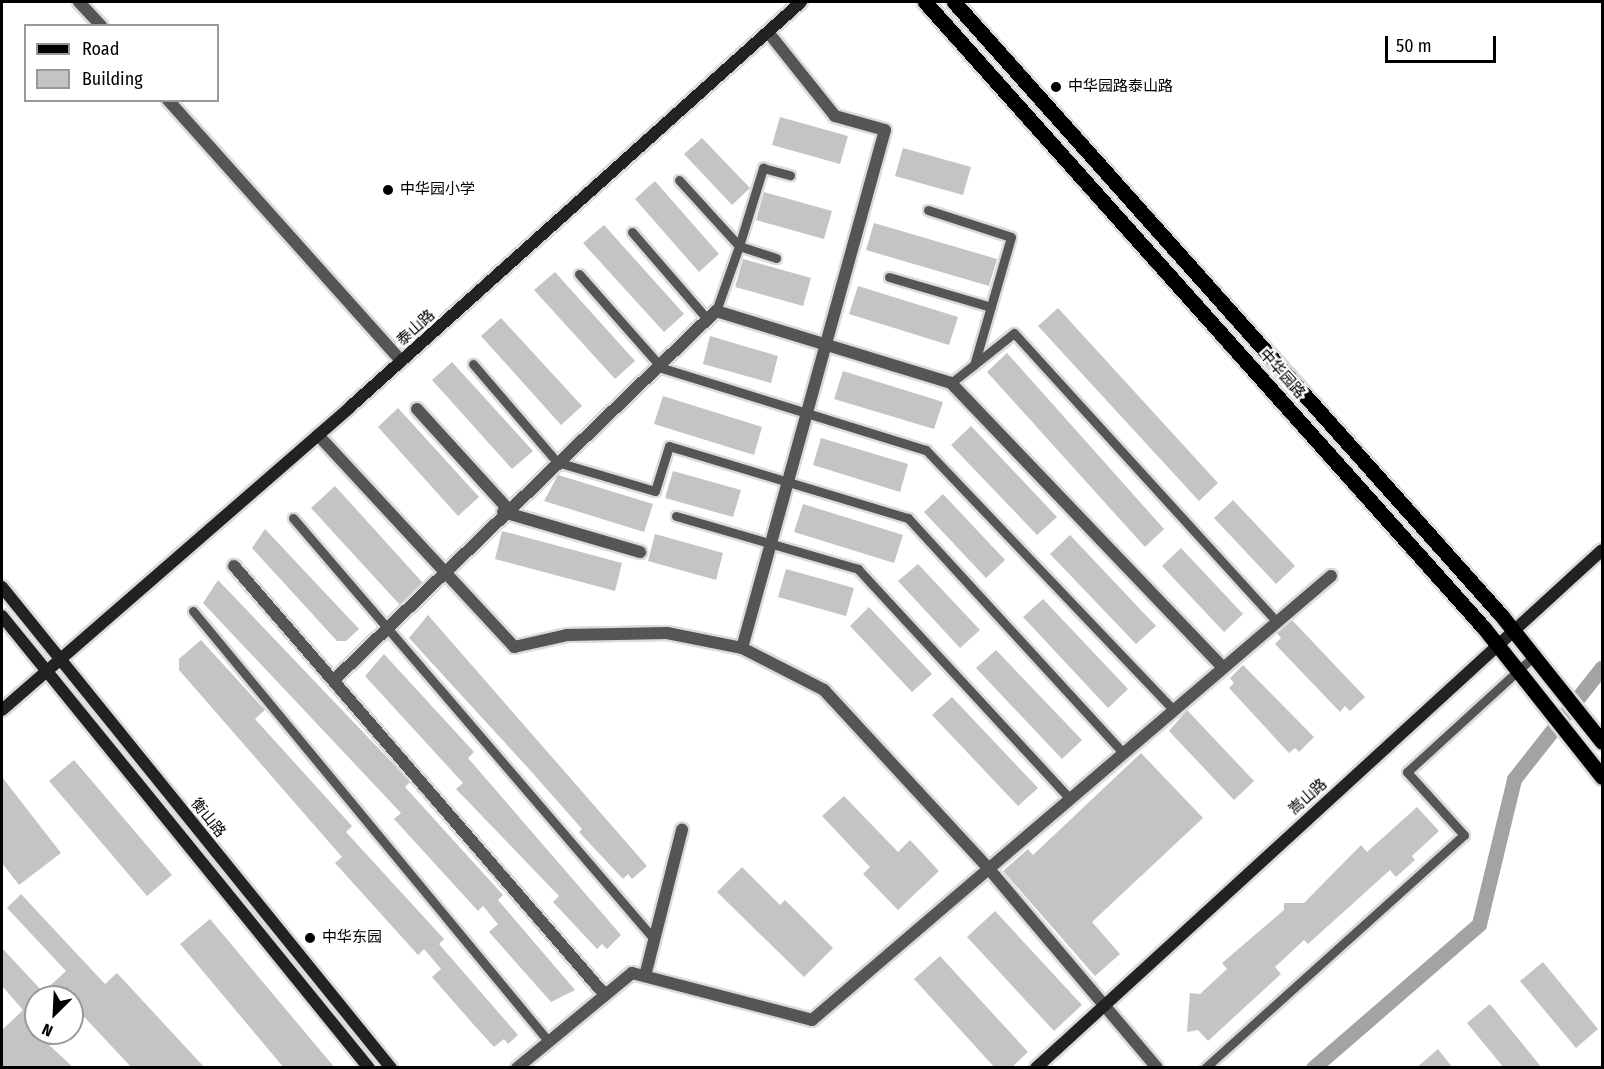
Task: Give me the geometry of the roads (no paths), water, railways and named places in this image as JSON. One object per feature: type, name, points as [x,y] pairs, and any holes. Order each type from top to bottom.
[{"type":"main road","name":"中华园路","points":[[925,2],[1497,644],[1602,777]]},
{"type":"main road","name":"中华园路","points":[[954,2],[1513,630],[1602,742]]},
{"type":"street","points":[[80,2],[99,24]]},
{"type":"street","name":"泰山路","points":[[44,669],[401,362],[801,2]]},
{"type":"street","points":[[742,648],[805,412],[826,345],[885,130],[835,116],[768,32]]},
{"type":"street","points":[[170,102],[401,362]]},
{"type":"street","points":[[334,680],[389,630],[505,510],[662,368],[712,315],[826,345],[951,383],[1223,668]]},
{"type":"street","points":[[417,409],[505,510],[640,552]]},
{"type":"street","points":[[318,435],[514,647],[567,635],[667,633],[742,648],[824,690],[989,868],[1157,1068]]},
{"type":"street","name":"嵩山路","points":[[1036,1068],[1602,550]]},
{"type":"street","points":[[234,566],[605,995]]},
{"type":"street","points":[[517,1068],[632,973],[812,1020],[1331,576]]},
{"type":"street","name":"衡山路","points":[[2,587],[391,1068]]},
{"type":"street","points":[[2,616],[369,1068]]},
{"type":"street","points":[[2,710],[44,669]]},
{"type":"street","points":[[645,976],[682,830]]},
{"type":"lane","points":[[632,232],[712,315],[739,246],[763,168],[790,175]]},
{"type":"lane","points":[[679,180],[739,246],[776,258]]},
{"type":"lane","points":[[928,210],[1011,237],[974,365]]},
{"type":"lane","points":[[579,274],[662,368],[926,450],[1174,710]]},
{"type":"lane","points":[[889,277],[991,308]]},
{"type":"lane","points":[[951,383],[1014,333],[1277,622]]},
{"type":"lane","points":[[473,364],[557,462],[655,491],[669,446],[908,518],[1123,753]]},
{"type":"lane","points":[[676,516],[858,569],[1070,799]]},
{"type":"lane","points":[[293,518],[654,939]]},
{"type":"lane","points":[[194,610],[549,1042]]},
{"type":"lane","points":[[1205,1068],[1464,835],[1407,772],[1534,656]]},
{"type":"waterway","points":[[1313,1068],[1479,924],[1514,779],[1602,667]]},
{"type":"place","name":"中华园路泰山路","points":[[1056,87]]},
{"type":"place","name":"中华园小学","points":[[388,190]]},
{"type":"place","name":"中华东园","points":[[310,938]]}]
